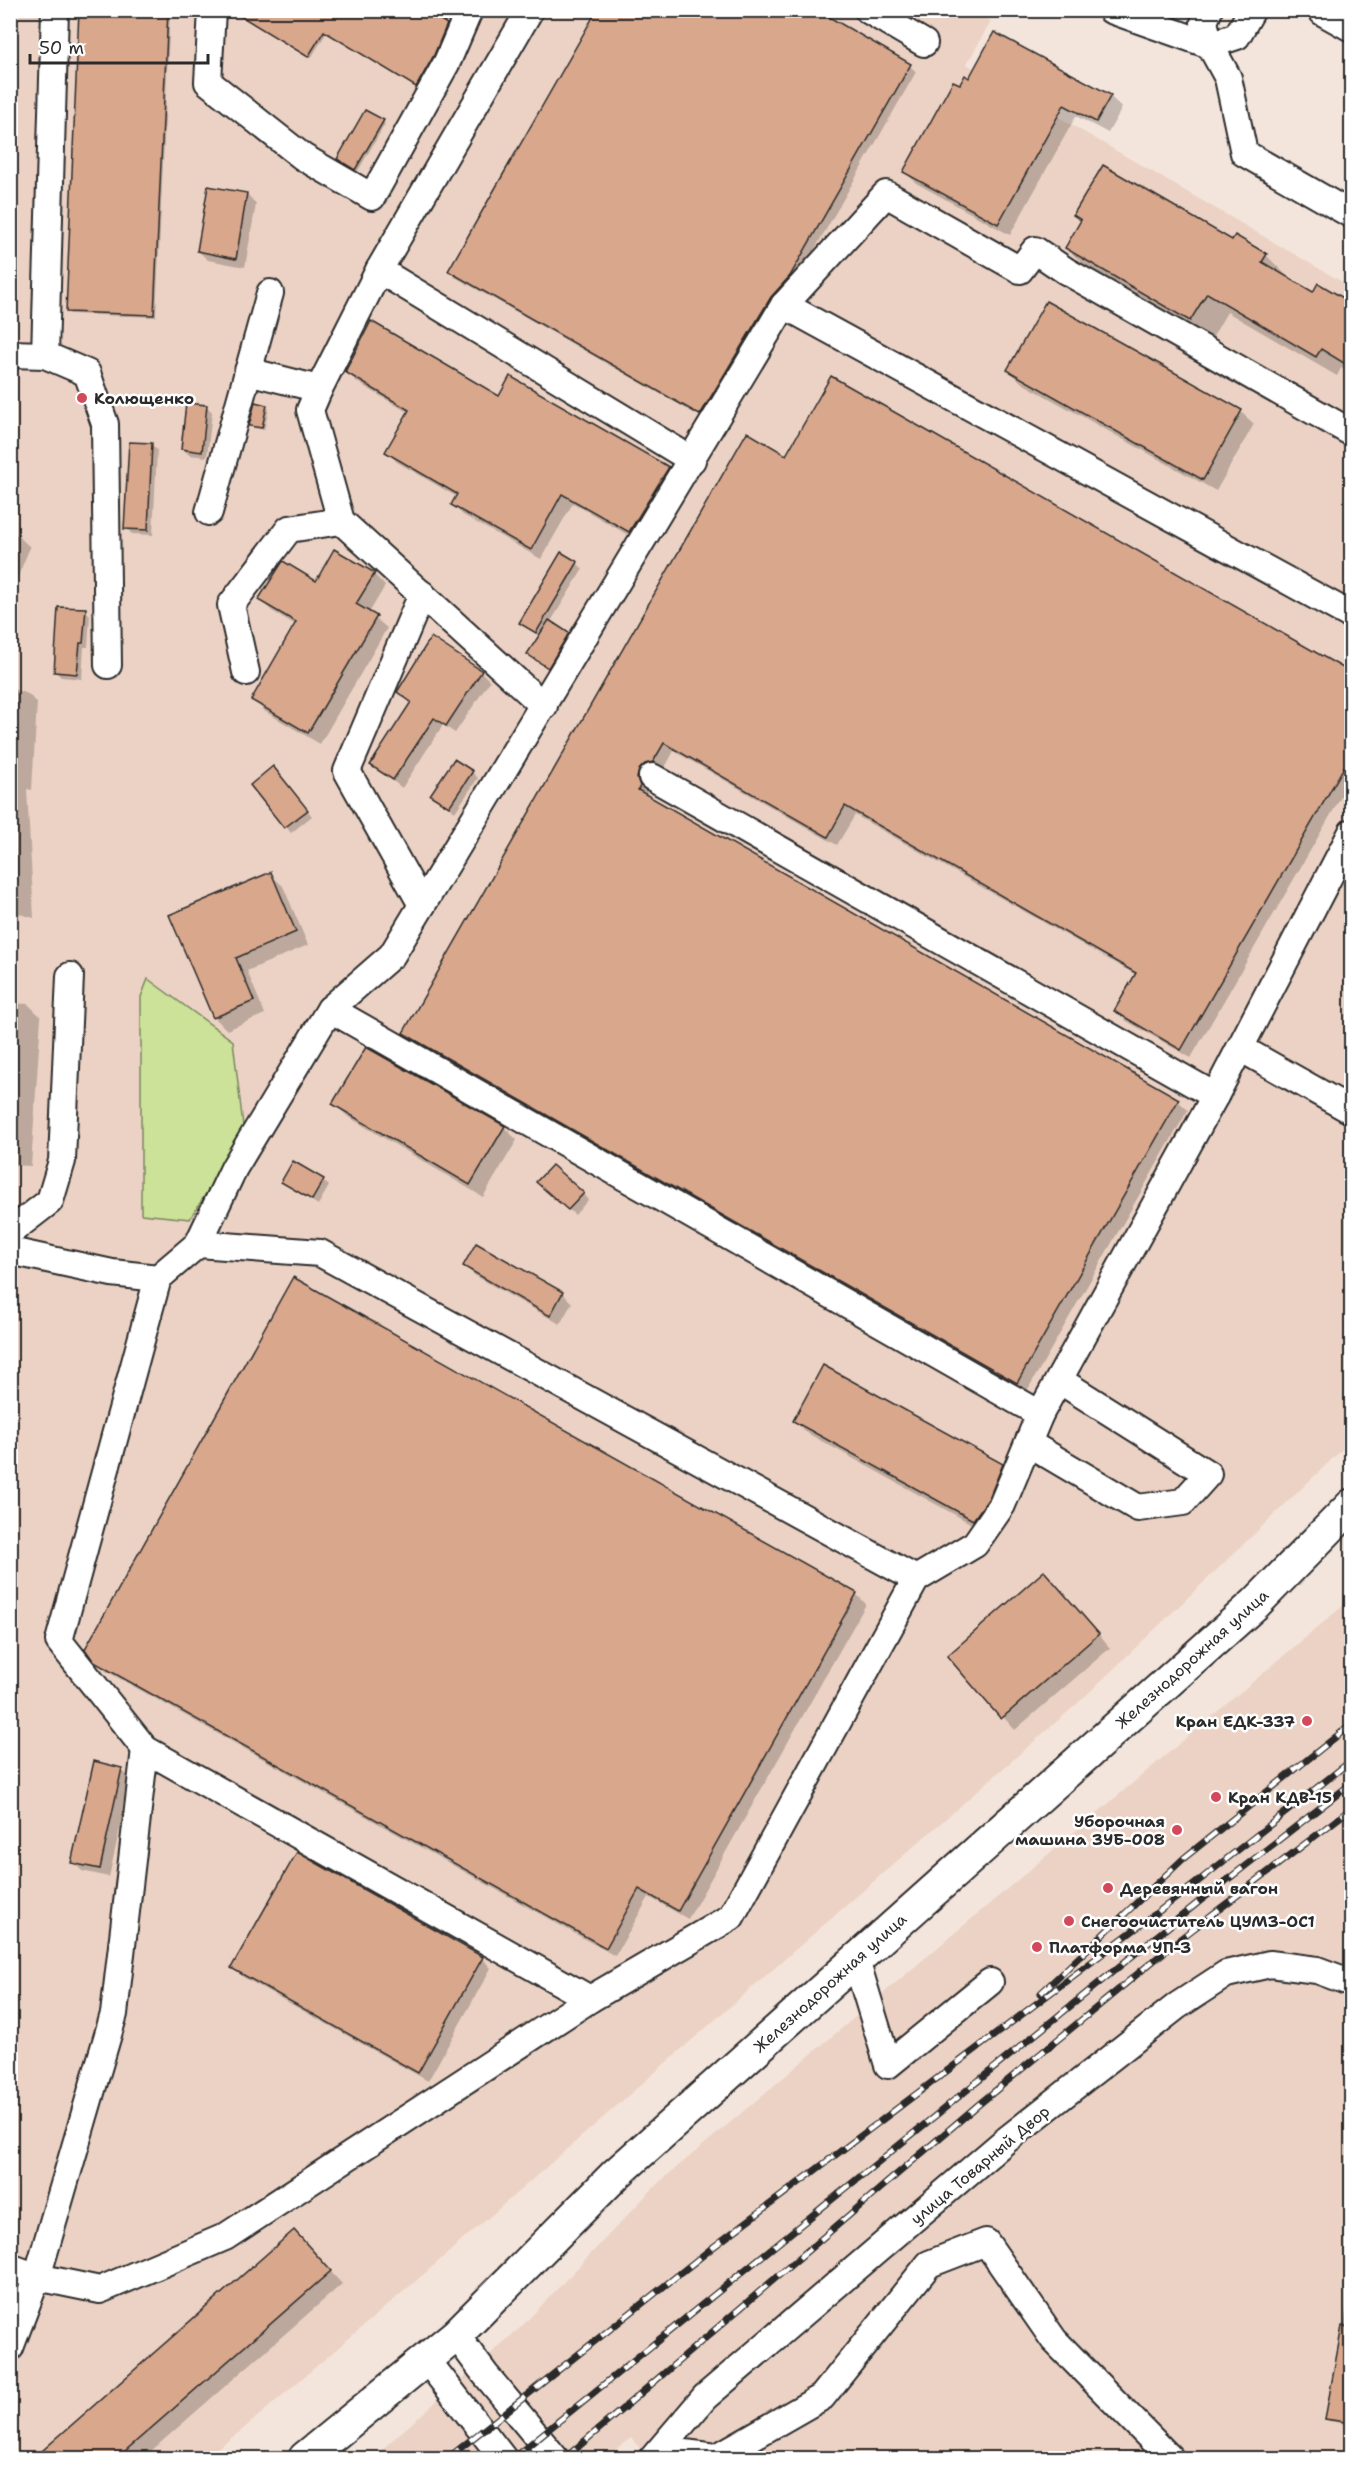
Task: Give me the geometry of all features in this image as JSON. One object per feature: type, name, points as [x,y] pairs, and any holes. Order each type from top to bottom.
[{"type":"main road","points":[[1325,10],[1352,25]]},
{"type":"main road","name":"Железнодорожная улица","points":[[305,2458],[456,2335],[615,2175],[1255,1604],[1352,1505]]},
{"type":"street","points":[[45,355],[56,10]]},
{"type":"street","points":[[212,10],[208,82],[303,157],[372,197],[447,62],[468,13],[466,10]]},
{"type":"street","points":[[530,10],[379,270],[310,410],[341,521],[544,706]]},
{"type":"street","points":[[868,10],[924,43]]},
{"type":"street","points":[[1111,10],[1210,45],[1237,36],[1252,10]]},
{"type":"street","points":[[1209,10],[1204,22],[1210,45],[1228,78],[1244,153],[1352,215]]},
{"type":"street","points":[[590,1999],[145,1749],[59,1641],[158,1278],[198,1244],[234,1168],[330,1009],[392,955],[784,305],[886,194],[1020,270],[1035,250],[1066,271],[1352,433]]},
{"type":"street","points":[[379,270],[692,460]]},
{"type":"street","points":[[209,512],[270,293]]},
{"type":"street","points":[[784,305],[1352,616]]},
{"type":"street","points":[[10,354],[45,355],[87,373],[105,424],[108,665]]},
{"type":"street","points":[[248,371],[319,390]]},
{"type":"street","points":[[246,672],[231,605],[290,529],[341,521]]},
{"type":"street","points":[[422,594],[347,771],[422,905]]},
{"type":"street","points":[[652,777],[1215,1096]]},
{"type":"street","points":[[10,2267],[37,2277],[100,2290],[225,2237],[590,1999],[731,1917],[916,1579],[975,1544],[1002,1504],[1040,1414],[1215,1096],[1352,832]]},
{"type":"street","points":[[10,1232],[50,1201],[62,1161],[70,976]]},
{"type":"street","points":[[330,1009],[1040,1414]]},
{"type":"street","points":[[1240,1048],[1352,1111]]},
{"type":"street","points":[[198,1244],[320,1253],[916,1579]]},
{"type":"street","points":[[10,1251],[112,1274],[158,1278]]},
{"type":"street","points":[[1028,1443],[1138,1508],[1183,1502],[1208,1474],[1059,1380]]},
{"type":"street","points":[[10,2348],[37,2277],[114,2014],[145,1749]]},
{"type":"street","points":[[855,1960],[888,2065],[990,1982]]},
{"type":"street","name":"улица Товарный Двор","points":[[657,2454],[705,2397],[1005,2141],[1178,2006],[1226,1974],[1270,1965],[1317,1970],[1352,1983]]},
{"type":"street","points":[[657,2454],[717,2457],[822,2397],[929,2264],[986,2242],[1054,2340],[1170,2458]]},
{"type":"street","points":[[456,2335],[485,2374],[555,2458]]},
{"type":"street","points":[[426,2359],[503,2458]]},
{"type":"shaded area","points":[[10,11],[971,11],[991,21],[967,64],[1351,287],[1351,1441],[1077,1704],[424,2274],[241,2431],[204,2458],[11,2458]]},
{"type":"shaded area","points":[[1351,1599],[1351,2458],[651,2458],[631,2438],[604,2458],[372,2458],[521,2327],[657,2184]]},
{"type":"green space","points":[[148,979],[233,1041],[244,1134],[190,1219],[141,1214],[141,997]]},
{"type":"building","points":[[79,10],[168,10],[154,315],[66,312]]},
{"type":"building","points":[[231,10],[425,10],[447,24],[434,55],[416,87],[324,31],[308,57]]},
{"type":"building","points":[[597,10],[817,10],[911,64],[790,276],[771,297],[700,415],[448,271]]},
{"type":"building","points":[[994,32],[1111,95],[1096,122],[1064,105],[998,224],[903,172],[953,81],[960,84],[965,75],[969,78]]},
{"type":"building","points":[[365,110],[384,120],[355,170],[337,159]]},
{"type":"building","points":[[1103,165],[1232,240],[1235,235],[1267,254],[1262,262],[1313,292],[1318,283],[1352,303],[1352,368],[1321,349],[1316,357],[1207,293],[1190,321],[1065,248],[1081,220],[1073,215]]},
{"type":"building","points":[[208,186],[247,193],[236,259],[197,251]]},
{"type":"building","points":[[1046,301],[1242,410],[1203,480],[1007,370]]},
{"type":"building","points":[[371,321],[499,396],[510,376],[669,467],[629,532],[562,494],[531,550],[451,505],[457,494],[385,452],[409,410],[345,372]]},
{"type":"building","points":[[831,376],[1352,673],[1352,753],[1181,1050],[1114,1011],[1136,973],[845,806],[828,837],[664,743],[653,762],[645,764],[639,770],[638,790],[1179,1099],[1017,1383],[403,1033],[747,432],[786,455]]},
{"type":"building","points":[[255,402],[267,405],[262,428],[249,426]]},
{"type":"building","points":[[186,403],[207,405],[202,452],[181,449]]},
{"type":"building","points":[[129,442],[152,443],[148,530],[124,529]]},
{"type":"building","points":[[334,549],[375,573],[356,604],[377,616],[308,733],[251,700],[296,622],[258,600],[283,561],[316,581]]},
{"type":"building","points":[[561,552],[578,562],[536,633],[519,623]]},
{"type":"building","points":[[58,607],[86,608],[77,674],[54,672]]},
{"type":"building","points":[[549,620],[569,633],[548,668],[527,654]]},
{"type":"building","points":[[431,637],[482,671],[446,726],[434,718],[393,780],[370,765],[411,702],[397,692]]},
{"type":"building","points":[[454,759],[473,771],[449,807],[430,795]]},
{"type":"building","points":[[273,766],[308,810],[284,828],[250,785]]},
{"type":"building","points":[[271,872],[296,932],[236,958],[254,1001],[213,1018],[169,915]]},
{"type":"building","points":[[366,1047],[505,1126],[470,1185],[332,1104]]},
{"type":"building","points":[[293,1161],[324,1179],[312,1200],[281,1182]]},
{"type":"building","points":[[552,1165],[584,1193],[568,1210],[536,1182]]},
{"type":"building","points":[[476,1243],[563,1292],[550,1316],[463,1266]]},
{"type":"building","points":[[293,1277],[857,1593],[678,1911],[639,1889],[606,1948],[94,1662],[85,1649]]},
{"type":"building","points":[[823,1365],[1003,1464],[989,1498],[973,1520],[793,1421]]},
{"type":"building","points":[[1044,1571],[1099,1634],[1001,1719],[947,1656]]},
{"type":"building","points":[[94,1761],[122,1768],[100,1869],[71,1863]]},
{"type":"building","points":[[297,1852],[483,1957],[418,2073],[231,1968]]},
{"type":"building","points":[[294,2230],[331,2271],[117,2458],[34,2458]]},
{"type":"building","points":[[1342,2326],[1352,2327],[1352,2423],[1325,2419]]},
{"type":"railway","points":[[1041,1993],[1184,1858],[1352,1724]]},
{"type":"railway","points":[[448,2458],[712,2248],[1191,1887],[1352,1760]]},
{"type":"railway","points":[[513,2458],[1200,1901],[1352,1783]]},
{"type":"railway","points":[[565,2458],[978,2105],[1180,1939],[1352,1808]]},
{"type":"place","name":"Колющенко","points":[[82,398]]},
{"type":"place","name":"Кран ЕДК-337","points":[[1307,1721]]},
{"type":"place","name":"Кран КДВ-15","points":[[1216,1797]]},
{"type":"place","name":"Уборочная машина 3УБ-008","points":[[1177,1830]]},
{"type":"place","name":"Деревянный вагон","points":[[1108,1888]]},
{"type":"place","name":"Снегоочиститель ЦУМ3-ОС1","points":[[1069,1921]]},
{"type":"place","name":"Платформа УП-3","points":[[1037,1947]]}]
